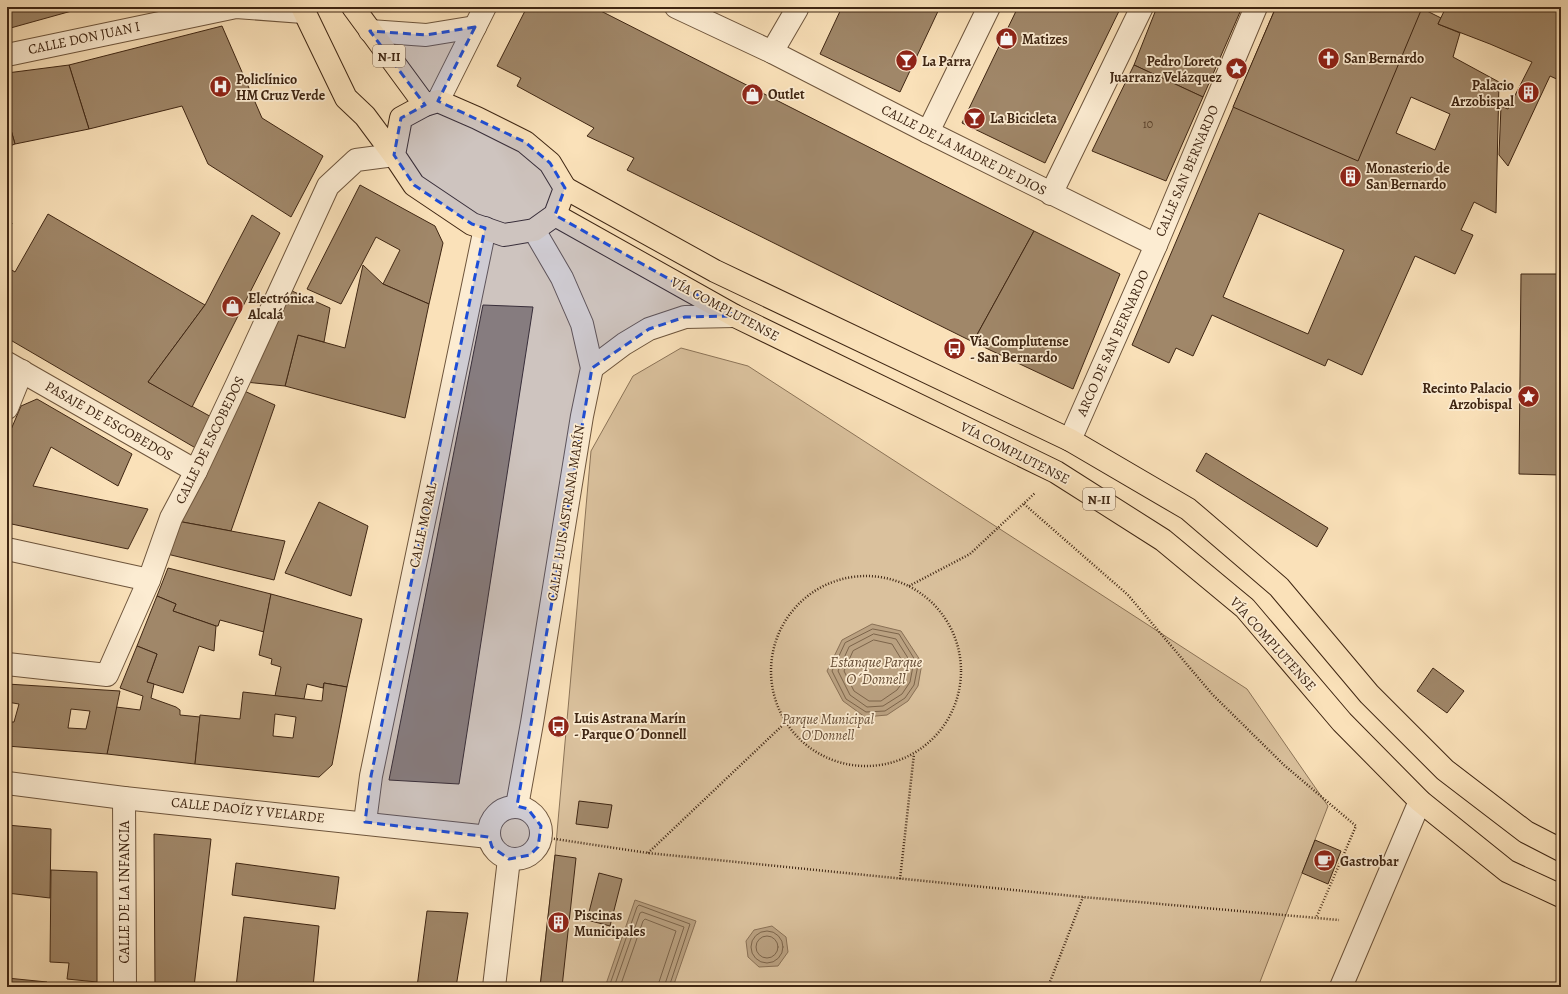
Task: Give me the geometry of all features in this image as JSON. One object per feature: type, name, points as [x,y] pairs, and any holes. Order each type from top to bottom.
[{"type":"main road","name":"N-II","points":[[353,7],[370,31],[431,103]]},
{"type":"main road","points":[[302,9],[346,98],[365,116],[414,185],[472,224],[504,235],[534,230],[555,215],[565,188],[550,162],[525,142],[477,118],[431,103],[402,118],[394,155]]},
{"type":"main road","name":"VÍA COMPLUTENSE","points":[[565,188],[716,271],[1070,440],[1188,509],[1279,586],[1369,694],[1445,770],[1526,832],[1561,850]]},
{"type":"main road","name":"VÍA COMPLUTENSE","points":[[555,215],[735,316],[1056,472],[1164,540],[1245,608],[1342,722],[1420,801],[1507,871],[1561,896]]},
{"type":"street","name":"CALLE DON JUAN I","points":[[7,55],[236,7],[302,9]]},
{"type":"street","points":[[431,103],[475,28],[485,7]]},
{"type":"street","name":"CALLE DE LA MADRE DE DIOS","points":[[676,7],[772,52],[1156,246]]},
{"type":"street","points":[[928,132],[989,7]]},
{"type":"street","points":[[1051,194],[1142,7]]},
{"type":"street","name":"CALLE SAN BERNARDO","points":[[1156,246],[1256,7]]},
{"type":"street","points":[[772,52],[796,8]]},
{"type":"street","points":[[370,31],[426,35],[475,28]]},
{"type":"street","name":"CALLE DE ESCOBEDOS","points":[[7,664],[107,674],[149,580],[171,518],[196,471],[328,186],[356,160],[394,155]]},
{"type":"street","name":"CALLE MORAL","points":[[365,822],[371,776],[485,228]]},
{"type":"street","name":"CALLE LUIS ASTRANA MARÍN","points":[[517,806],[582,416],[592,368],[582,324],[565,285],[534,230]]},
{"type":"street","name":"ARCO DE SAN BERNARDO","points":[[1070,440],[1156,246]]},
{"type":"street","points":[[592,368],[624,344],[649,328],[685,317],[735,316]]},
{"type":"street","name":"PASAJE DE ESCOBEDOS","points":[[7,408],[15,367],[196,471]]},
{"type":"street","points":[[7,550],[149,580]]},
{"type":"street","name":"CALLE DAOÍZ Y VELARDE","points":[[7,783],[124,798],[365,822],[489,837]]},
{"type":"street","name":"CALLE DE LA INFANCIA","points":[[124,798],[125,987]]},
{"type":"street","points":[[1341,987],[1420,801]]},
{"type":"street","points":[[517,806],[528,809],[536,816],[542,826],[542,837],[538,847],[530,855],[520,859],[509,859],[492,847],[489,837],[489,827],[493,818],[499,812],[508,807],[517,806]]},
{"type":"street","points":[[494,987],[509,859]]},
{"type":"path","points":[[542,837],[648,853],[1083,897],[1316,918],[1356,826],[1284,765],[1212,694],[1128,595],[1024,504],[970,554],[909,586]]},
{"type":"path","points":[[878,576],[909,586],[933,604],[950,627],[960,654],[961,684],[953,712],[936,736],[914,754],[883,766],[850,766],[819,755],[793,735],[776,706],[770,674],[774,641],[790,612],[814,590],[845,578],[878,576]]},
{"type":"path","points":[[648,853],[786,722]]},
{"type":"path","points":[[900,879],[914,754]]},
{"type":"path","points":[[1048,987],[1083,897]]},
{"type":"highlighted area","points":[[475,27],[438,101],[525,142],[550,163],[565,188],[555,215],[735,316],[685,317],[649,329],[592,368],[517,806],[528,809],[541,826],[538,847],[530,855],[509,859],[492,847],[489,837],[365,822],[371,776],[485,228],[472,224],[414,185],[394,155],[401,118],[425,105],[370,31],[426,35]]},
{"type":"green space","name":"Parque Municipal O'Donnell","points":[[681,348],[748,366],[1247,689],[1328,806],[1258,987],[540,987],[555,855],[591,451],[633,376]]},
{"type":"water","name":"Estanque Parque O´Donnell","points":[[872,624],[901,631],[922,663],[918,686],[908,701],[887,715],[865,717],[843,701],[827,671],[842,640]]},
{"type":"water","points":[[635,900],[696,921],[673,987],[605,987]]},
{"type":"water","points":[[772,926],[786,937],[788,952],[778,966],[759,967],[748,957],[746,941],[754,930]]},
{"type":"building","points":[[7,7],[86,7],[7,29]]},
{"type":"building","points":[[527,7],[593,7],[1034,231],[973,342],[627,170],[634,158],[587,136],[594,128],[517,86],[521,78],[497,66]]},
{"type":"building","points":[[842,7],[940,7],[900,92],[820,54]]},
{"type":"building","points":[[1018,7],[1121,7],[1045,163],[962,123]]},
{"type":"building","points":[[1157,7],[1228,7],[1240,12],[1203,97],[1134,65]]},
{"type":"building","points":[[1228,7],[1241,7],[1240,12]]},
{"type":"building","name":"Monasterio de San Bernardo","points":[[1276,7],[1419,7],[1441,18],[1438,24],[1460,33],[1453,57],[1499,82],[1496,213],[1474,202],[1461,230],[1473,235],[1455,274],[1415,256],[1362,375],[1328,359],[1325,366],[1212,315],[1193,356],[1176,348],[1169,363],[1132,345]],"holes":[[[1411,97],[1450,114],[1435,150],[1396,133]],[[1259,213],[1344,250],[1308,334],[1223,297]]]},
{"type":"building","name":"San Bernardo","points":[[1276,7],[1422,8],[1358,161],[1233,107]]},
{"type":"building","name":"Palacio Arzobispal","points":[[1446,7],[1561,7],[1561,81],[1550,76],[1508,166],[1499,155],[1501,106],[1508,109],[1532,62],[1438,24]]},
{"type":"building","points":[[222,26],[262,118],[323,156],[291,217],[208,164],[182,106],[89,129],[69,65]]},
{"type":"building","points":[[69,65],[89,129],[15,144],[7,116],[7,73]]},
{"type":"building","points":[[1134,65],[1203,97],[1166,181],[1092,151]]},
{"type":"building","points":[[7,116],[15,144],[7,147]]},
{"type":"building","points":[[360,185],[435,226],[443,243],[429,304],[383,284],[400,250],[376,237],[341,304],[307,289]]},
{"type":"building","points":[[7,209],[12,224],[7,225]]},
{"type":"building","points":[[48,214],[205,305],[148,382],[215,419],[199,450],[7,338],[7,267],[15,272]]},
{"type":"building","points":[[252,215],[280,233],[192,407],[148,382],[205,305]]},
{"type":"building","points":[[1034,231],[1120,274],[1073,389],[973,342]]},
{"type":"building","points":[[363,265],[383,284],[429,304],[405,418],[285,386],[298,335],[345,348]]},
{"type":"building","points":[[1521,274],[1561,274],[1561,475],[1519,474]]},
{"type":"building","points":[[292,291],[330,308],[324,342],[298,335],[285,386],[245,382]]},
{"type":"building","points":[[483,305],[533,307],[459,784],[389,780]]},
{"type":"building","points":[[240,389],[275,405],[231,531],[177,521]]},
{"type":"building","points":[[37,399],[132,454],[118,486],[51,447],[33,486],[148,509],[128,549],[7,523],[7,439],[21,406]]},
{"type":"building","points":[[1206,453],[1328,528],[1317,547],[1196,471]]},
{"type":"building","points":[[319,502],[368,526],[351,596],[285,573]]},
{"type":"building","points":[[177,521],[285,541],[274,580],[167,554]]},
{"type":"building","points":[[168,568],[271,594],[264,632],[220,620],[218,626],[216,626],[173,611],[176,604],[157,596]]},
{"type":"building","points":[[271,594],[362,619],[347,687],[324,683],[323,688],[307,684],[304,699],[275,696],[281,667],[271,664],[272,659],[259,655]]},
{"type":"building","points":[[157,596],[176,604],[173,611],[216,626],[214,651],[199,646],[183,693],[147,682],[157,654],[137,646]]},
{"type":"building","points":[[137,646],[157,654],[147,682],[154,684],[151,698],[176,707],[180,710],[180,715],[200,717],[195,764],[107,754],[116,707],[140,710],[143,696],[120,688]]},
{"type":"building","points":[[1433,668],[1464,691],[1447,713],[1417,691]]},
{"type":"building","points":[[324,683],[347,687],[332,765],[319,777],[195,764],[200,715],[240,719],[243,692],[322,701]],"holes":[[[275,714],[296,717],[293,738],[273,736]]]},
{"type":"building","points":[[7,684],[120,691],[107,754],[7,746],[7,722],[14,722],[19,704],[7,702]],"holes":[[[71,709],[90,711],[86,729],[68,728]]]},
{"type":"building","points":[[579,801],[612,805],[608,828],[576,824]]},
{"type":"building","points":[[7,825],[51,829],[50,898],[7,893]]},
{"type":"building","points":[[154,834],[211,839],[194,987],[155,987]]},
{"type":"building","points":[[1315,840],[1341,851],[1328,884],[1302,873]]},
{"type":"building","name":"Piscinas Municipales","points":[[555,855],[576,858],[562,987],[540,987]]},
{"type":"building","points":[[236,863],[339,877],[335,909],[232,895]]},
{"type":"building","points":[[51,870],[97,872],[97,982],[67,979],[69,963],[50,962]]},
{"type":"building","points":[[599,873],[622,879],[610,926],[587,920]]},
{"type":"building","points":[[427,911],[468,913],[456,987],[417,987]]},
{"type":"building","points":[[244,917],[319,926],[313,987],[236,987]]},
{"type":"building","points":[[7,978],[47,982],[47,987],[7,987]]},
{"type":"place","name":"Matizes","points":[[1006,39]]},
{"type":"place","name":"San Bernardo","points":[[1328,58]]},
{"type":"place","name":"La Parra","points":[[906,61]]},
{"type":"place","name":"Pedro Loreto Juarranz Velázquez","points":[[1237,69]]},
{"type":"place","name":"Policlínico HM Cruz Verde","points":[[220,87]]},
{"type":"place","name":"Palacio Arzobispal","points":[[1529,93]]},
{"type":"place","name":"Outlet","points":[[753,94]]},
{"type":"place","name":"La Bicicleta","points":[[975,118]]},
{"type":"place","name":"Monasterio de San Bernardo","points":[[1350,176]]},
{"type":"place","name":"Electrónica Alcalá","points":[[232,306]]},
{"type":"place","name":"Vía Complutense - San Bernardo","points":[[955,349]]},
{"type":"place","name":"Recinto Palacio Arzobispal","points":[[1528,396]]},
{"type":"place","name":"Luis Astrana Marín - Parque O´Donnell","points":[[558,726]]},
{"type":"place","name":"Gastrobar","points":[[1324,861]]},
{"type":"place","name":"Piscinas Municipales","points":[[558,923]]}]
